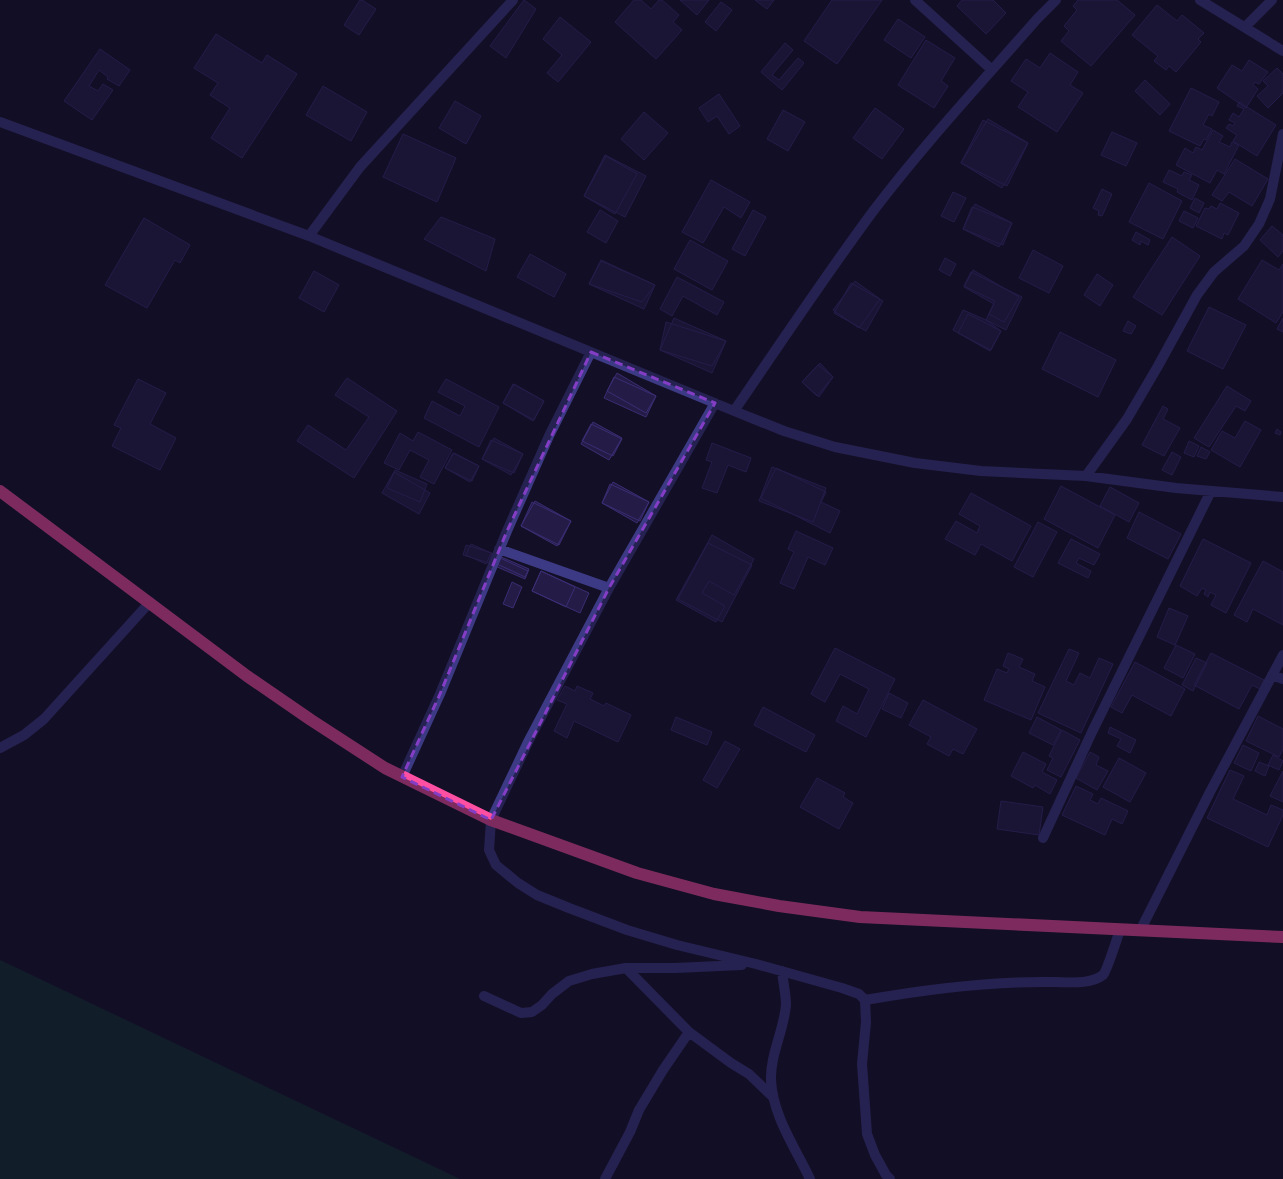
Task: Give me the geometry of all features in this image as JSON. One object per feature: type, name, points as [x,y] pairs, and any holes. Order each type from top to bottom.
[{"type":"highway","points":[[0,491],[248,676],[311,720],[385,768],[491,820],[637,873],[714,894],[779,906],[860,917],[1283,937]]},
{"type":"street","points":[[309,236],[360,167],[513,0]]},
{"type":"street","points":[[915,0],[992,70]]},
{"type":"street","points":[[734,411],[825,278],[875,210],[927,144],[1037,19],[1056,0]]},
{"type":"street","points":[[1200,0],[1283,51]]},
{"type":"street","points":[[1245,27],[1272,0]]},
{"type":"street","points":[[0,122],[309,236],[734,411],[784,431],[835,447],[915,463],[981,471],[1086,476],[1176,488],[1283,497]]},
{"type":"street","points":[[1086,476],[1126,419],[1158,366],[1197,295],[1214,272],[1244,246],[1259,224],[1270,199],[1283,134]]},
{"type":"street","points":[[402,777],[440,694],[499,549],[549,436],[591,352]]},
{"type":"street","points":[[715,403],[609,588],[529,740],[491,820],[489,850],[496,865],[518,883],[538,895],[627,930],[677,945],[782,971],[859,994],[866,1000],[866,1022],[862,1064],[867,1134],[884,1178]]},
{"type":"street","points":[[1042,838],[1092,732],[1211,491]]},
{"type":"street","points":[[499,549],[609,588]]},
{"type":"street","points":[[0,748],[24,734],[44,719],[150,602]]},
{"type":"street","points":[[1140,931],[1210,792],[1283,655]]},
{"type":"street","points":[[1272,675],[1283,679]]},
{"type":"street","points":[[866,1000],[959,986],[1032,982],[1084,982],[1096,979],[1104,974],[1120,930]]},
{"type":"street","points":[[484,996],[521,1013],[532,1012],[569,981],[592,974],[626,968],[675,968],[756,964]]},
{"type":"street","points":[[626,968],[689,1032],[731,1063],[749,1074],[773,1097]]},
{"type":"street","points":[[782,971],[786,1005],[772,1068],[771,1079],[773,1097],[779,1118],[810,1179]]},
{"type":"street","points":[[605,1179],[630,1132],[639,1110],[663,1070],[689,1032]]},
{"type":"highlighted area","points":[[591,352],[715,403],[609,588],[491,820],[402,777],[440,694],[507,531]]},
{"type":"green space","points":[[0,960],[460,1179],[0,1179]]},
{"type":"building","points":[[360,0],[376,9],[359,35],[344,25]]},
{"type":"building","points":[[524,0],[536,9],[506,58],[490,46]]},
{"type":"building","points":[[634,0],[641,0],[651,9],[659,0],[662,0],[679,15],[673,22],[682,30],[656,59],[615,22]]},
{"type":"building","points":[[680,0],[709,0],[697,15]]},
{"type":"building","points":[[755,0],[774,0],[767,9]]},
{"type":"building","points":[[832,0],[882,0],[837,64],[804,41]]},
{"type":"building","points":[[962,0],[993,0],[1006,13],[986,34],[957,6]]},
{"type":"building","points":[[1078,0],[1117,0],[1135,15],[1091,66],[1061,41],[1069,31],[1064,26],[1077,10],[1073,6]]},
{"type":"building","points":[[721,2],[732,10],[716,31],[705,22]]},
{"type":"building","points":[[1157,5],[1177,21],[1182,15],[1204,33],[1198,39],[1201,42],[1176,72],[1169,66],[1166,70],[1154,61],[1158,56],[1132,35]]},
{"type":"building","points":[[560,17],[591,42],[558,82],[547,73],[562,55],[543,39]]},
{"type":"building","points":[[898,19],[925,37],[911,58],[884,40]]},
{"type":"building","points":[[216,34],[262,63],[267,55],[297,74],[242,158],[211,138],[230,108],[210,95],[218,83],[194,68]]},
{"type":"building","points":[[926,40],[955,58],[941,81],[948,86],[934,108],[898,85]]},
{"type":"building","points":[[785,43],[793,50],[772,75],[779,80],[798,58],[804,63],[782,90],[761,72]]},
{"type":"building","points":[[100,49],[130,70],[119,86],[107,79],[108,77],[99,70],[89,86],[98,91],[103,84],[113,90],[92,120],[64,101]]},
{"type":"building","points":[[1050,53],[1078,72],[1070,85],[1083,93],[1057,132],[1018,107],[1028,92],[1011,81],[1026,59],[1040,68]]},
{"type":"building","points":[[1249,60],[1268,72],[1259,84],[1255,82],[1253,85],[1258,89],[1246,108],[1217,88],[1232,65],[1242,71]]},
{"type":"building","points":[[1277,68],[1283,74],[1283,93],[1268,108],[1257,96],[1268,86],[1263,81]]},
{"type":"building","points":[[1145,80],[1170,104],[1160,115],[1135,91]]},
{"type":"building","points":[[323,86],[367,112],[351,141],[306,115]]},
{"type":"building","points":[[1191,88],[1219,102],[1212,116],[1209,114],[1203,125],[1212,129],[1206,140],[1204,139],[1200,146],[1169,131]]},
{"type":"building","points":[[719,94],[740,126],[729,134],[717,116],[708,122],[699,108]]},
{"type":"building","points":[[455,101],[481,116],[466,144],[439,128]]},
{"type":"building","points":[[1239,102],[1276,125],[1257,156],[1233,141],[1237,135],[1226,128],[1229,124],[1233,126],[1235,123],[1229,120],[1233,113],[1239,117],[1244,109],[1237,106]]},
{"type":"building","points":[[875,108],[904,129],[882,159],[853,138]]},
{"type":"building","points":[[783,110],[805,122],[788,151],[767,139]]},
{"type":"building","points":[[644,112],[668,133],[644,160],[621,139]]},
{"type":"building","points":[[988,119],[1028,143],[1002,188],[961,163]]},
{"type":"building","points":[[983,120],[1028,143],[1007,186],[961,163]]},
{"type":"building","points":[[1213,130],[1223,136],[1219,142],[1230,147],[1232,142],[1239,145],[1224,174],[1217,170],[1210,183],[1176,165],[1185,148],[1193,153],[1196,147],[1202,150]]},
{"type":"building","points":[[1112,132],[1137,143],[1126,166],[1101,155]]},
{"type":"building","points":[[403,134],[456,158],[437,202],[383,177]]},
{"type":"building","points":[[605,155],[646,176],[625,217],[584,196]]},
{"type":"building","points":[[606,156],[637,174],[615,214],[584,196]]},
{"type":"building","points":[[1235,159],[1268,179],[1252,206],[1229,192],[1222,201],[1212,195]]},
{"type":"building","points":[[1169,170],[1182,176],[1184,172],[1192,175],[1189,180],[1199,185],[1192,200],[1177,192],[1178,189],[1163,182]]},
{"type":"building","points":[[711,180],[750,202],[741,218],[724,207],[703,243],[682,232]]},
{"type":"building","points":[[1149,183],[1182,201],[1163,239],[1129,222]]},
{"type":"building","points":[[1102,189],[1112,194],[1102,216],[1098,215],[1099,211],[1093,208]]},
{"type":"building","points":[[953,192],[966,198],[954,222],[941,216]]},
{"type":"building","points":[[1195,198],[1204,203],[1199,213],[1190,208]]},
{"type":"building","points":[[1220,203],[1239,213],[1228,235],[1224,233],[1222,239],[1196,226],[1205,208],[1209,209],[1211,206],[1217,209]]},
{"type":"building","points":[[975,204],[1012,223],[999,247],[963,229]]},
{"type":"building","points":[[972,207],[1012,223],[1003,245],[963,229]]},
{"type":"building","points":[[600,210],[618,221],[606,243],[587,232]]},
{"type":"building","points":[[753,210],[766,217],[745,256],[732,249]]},
{"type":"building","points":[[1184,211],[1198,218],[1193,228],[1179,221]]},
{"type":"building","points":[[441,217],[495,239],[486,271],[424,239]]},
{"type":"building","points":[[144,218],[190,245],[180,263],[175,260],[147,308],[105,285]]},
{"type":"building","points":[[1272,226],[1283,235],[1283,251],[1278,257],[1260,240]]},
{"type":"building","points":[[1136,232],[1150,240],[1148,245],[1141,241],[1140,245],[1132,240]]},
{"type":"building","points":[[1172,237],[1200,256],[1162,315],[1133,297]]},
{"type":"building","points":[[690,240],[728,261],[712,290],[674,269]]},
{"type":"building","points":[[1033,250],[1063,266],[1049,293],[1019,278]]},
{"type":"building","points":[[530,254],[566,274],[554,297],[517,277]]},
{"type":"building","points":[[945,258],[956,264],[950,276],[939,270]]},
{"type":"building","points":[[601,260],[655,285],[644,309],[589,284]]},
{"type":"building","points":[[1262,260],[1279,270],[1283,264],[1283,312],[1276,323],[1238,299]]},
{"type":"building","points":[[601,261],[655,285],[642,302],[589,284]]},
{"type":"building","points":[[973,270],[1019,297],[1004,322],[989,314],[994,304],[964,287]]},
{"type":"building","points":[[314,271],[339,285],[324,312],[299,298]]},
{"type":"building","points":[[971,272],[1022,297],[1006,330],[986,320],[995,301],[964,286]]},
{"type":"building","points":[[1097,274],[1113,285],[1100,306],[1084,295]]},
{"type":"building","points":[[677,277],[724,302],[717,315],[683,296],[672,316],[660,309]]},
{"type":"building","points":[[855,281],[880,299],[859,328],[833,310]]},
{"type":"building","points":[[851,283],[883,301],[866,331],[834,313]]},
{"type":"building","points":[[1209,307],[1246,325],[1223,369],[1187,351]]},
{"type":"building","points":[[963,310],[986,320],[1001,331],[990,351],[953,330]]},
{"type":"building","points":[[968,314],[1001,331],[991,350],[958,333]]},
{"type":"building","points":[[674,318],[726,341],[712,373],[660,350]]},
{"type":"building","points":[[1283,318],[1283,332],[1277,329]]},
{"type":"building","points":[[1128,321],[1136,326],[1131,334],[1123,331]]},
{"type":"building","points":[[666,322],[726,341],[712,366],[660,350]]},
{"type":"building","points":[[1060,332],[1116,360],[1098,397],[1042,369]]},
{"type":"building","points":[[820,363],[833,377],[819,397],[802,382]]},
{"type":"building","points":[[818,365],[833,377],[817,396],[802,382]]},
{"type":"building","points":[[617,373],[656,396],[646,413],[607,391]]},
{"type":"building","points":[[614,377],[656,396],[646,417],[604,398]]},
{"type":"building","points":[[347,378],[397,411],[354,478],[297,441],[308,425],[346,450],[369,417],[335,395]]},
{"type":"building","points":[[138,379],[166,393],[150,424],[176,438],[160,470],[112,446],[121,428],[114,425]]},
{"type":"building","points":[[446,379],[499,407],[479,447],[424,418],[432,401],[460,416],[465,406],[438,392]]},
{"type":"building","points":[[513,384],[544,401],[534,420],[503,403]]},
{"type":"building","points":[[514,384],[544,401],[533,421],[503,403]]},
{"type":"building","points":[[1227,386],[1251,401],[1245,411],[1236,406],[1209,447],[1194,438]]},
{"type":"building","points":[[1163,406],[1168,409],[1163,419],[1180,428],[1164,456],[1142,445]]},
{"type":"building","points":[[1245,421],[1261,430],[1240,467],[1211,450],[1222,431],[1235,438]]},
{"type":"building","points":[[593,422],[622,438],[609,460],[581,444]]},
{"type":"building","points":[[591,424],[622,439],[613,456],[582,441]]},
{"type":"building","points":[[1277,429],[1281,432],[1280,435],[1275,433]]},
{"type":"building","points":[[418,432],[452,450],[434,484],[420,477],[429,460],[410,450],[399,470],[384,463],[400,433],[413,441]]},
{"type":"building","points":[[494,438],[523,454],[511,475],[482,459]]},
{"type":"building","points":[[491,440],[523,454],[514,473],[482,459]]},
{"type":"building","points":[[1189,441],[1199,446],[1194,457],[1184,453]]},
{"type":"building","points":[[712,443],[751,458],[746,472],[728,465],[717,493],[702,488],[712,462],[706,460]]},
{"type":"building","points":[[1201,447],[1210,452],[1206,459],[1197,456]]},
{"type":"building","points":[[1172,452],[1181,457],[1172,475],[1162,470]]},
{"type":"building","points":[[453,453],[479,466],[472,481],[445,468]]},
{"type":"building","points":[[454,453],[479,466],[470,482],[445,468]]},
{"type":"building","points":[[772,467],[826,488],[813,522],[759,501]]},
{"type":"building","points":[[776,468],[826,492],[821,502],[840,511],[830,533],[761,498]]},
{"type":"building","points":[[395,470],[427,484],[420,502],[387,488]]},
{"type":"building","points":[[394,472],[430,493],[419,514],[382,493]]},
{"type":"building","points":[[613,482],[649,502],[637,523],[602,503]]},
{"type":"building","points":[[610,484],[649,502],[640,521],[602,503]]},
{"type":"building","points":[[1061,486],[1115,515],[1098,548],[1044,519]]},
{"type":"building","points":[[1110,487],[1139,503],[1129,522],[1100,506]]},
{"type":"building","points":[[971,493],[1031,526],[1012,561],[981,544],[975,555],[945,539],[956,521],[977,533],[980,526],[959,514]]},
{"type":"building","points":[[535,501],[571,521],[557,546],[521,526]]},
{"type":"building","points":[[532,502],[571,521],[559,545],[521,526]]},
{"type":"building","points":[[1139,512],[1181,534],[1168,559],[1127,538]]},
{"type":"building","points":[[1038,522],[1057,532],[1033,577],[1014,567]]},
{"type":"building","points":[[796,531],[833,548],[825,565],[808,557],[794,589],[780,583],[794,552],[788,549]]},
{"type":"building","points":[[712,535],[754,559],[734,595],[709,581],[702,593],[725,606],[716,622],[676,600]]},
{"type":"building","points":[[1071,539],[1100,554],[1094,565],[1079,558],[1076,563],[1091,571],[1088,578],[1058,563]]},
{"type":"building","points":[[1203,539],[1251,563],[1226,613],[1211,605],[1216,595],[1210,592],[1208,597],[1204,594],[1206,590],[1202,588],[1197,596],[1180,586]]},
{"type":"building","points":[[708,543],[752,565],[722,622],[678,599]]},
{"type":"building","points":[[471,544],[491,553],[486,564],[466,555]]},
{"type":"building","points":[[466,545],[492,553],[489,563],[463,555]]},
{"type":"building","points":[[499,556],[529,569],[525,579],[495,566]]},
{"type":"building","points":[[498,557],[528,571],[525,577],[495,563]]},
{"type":"building","points":[[1263,561],[1283,572],[1283,625],[1253,609],[1247,622],[1234,615]]},
{"type":"building","points":[[541,571],[575,587],[566,607],[532,591]]},
{"type":"building","points":[[541,571],[589,593],[580,613],[532,591]]},
{"type":"building","points":[[512,582],[522,587],[513,608],[503,604]]},
{"type":"building","points":[[1169,608],[1188,616],[1175,645],[1157,637]]},
{"type":"building","points":[[1176,645],[1195,654],[1183,678],[1164,668]]},
{"type":"building","points":[[835,648],[895,679],[866,737],[836,721],[843,706],[857,714],[869,689],[840,674],[825,702],[811,694]]},
{"type":"building","points":[[1069,649],[1079,653],[1066,681],[1074,685],[1080,673],[1090,678],[1099,658],[1113,664],[1081,733],[1038,713]]},
{"type":"building","points":[[1008,653],[1023,659],[1019,667],[1035,674],[1032,681],[1045,687],[1031,720],[984,700],[997,669],[1007,673],[1009,669],[1003,666]]},
{"type":"building","points":[[1211,653],[1264,680],[1260,689],[1252,685],[1239,709],[1194,685]]},
{"type":"building","points":[[1196,658],[1207,663],[1193,691],[1182,685]]},
{"type":"building","points":[[1135,662],[1185,689],[1171,716],[1132,695],[1122,713],[1111,707]]},
{"type":"building","points":[[565,686],[575,691],[577,686],[593,693],[590,699],[604,706],[606,703],[631,715],[618,742],[574,721],[567,738],[554,731],[567,704],[557,700]]},
{"type":"building","points":[[889,693],[908,703],[901,718],[882,709]]},
{"type":"building","points":[[923,700],[977,729],[963,754],[953,749],[949,756],[927,744],[931,737],[909,725]]},
{"type":"building","points":[[763,707],[815,735],[806,752],[754,725]]},
{"type":"building","points":[[1258,716],[1283,729],[1283,749],[1279,757],[1246,741]]},
{"type":"building","points":[[676,717],[712,732],[707,745],[671,730]]},
{"type":"building","points":[[1037,717],[1061,730],[1053,745],[1029,733]]},
{"type":"building","points":[[1110,727],[1136,740],[1130,753],[1117,746],[1121,739],[1108,733]]},
{"type":"building","points":[[1062,730],[1080,740],[1061,777],[1047,770],[1053,758],[1049,756]]},
{"type":"building","points":[[725,741],[740,749],[717,788],[703,780]]},
{"type":"building","points":[[1243,745],[1259,753],[1251,771],[1234,763]]},
{"type":"building","points":[[1023,752],[1046,764],[1042,772],[1057,780],[1050,794],[1035,785],[1033,788],[1011,776]]},
{"type":"building","points":[[1090,752],[1099,757],[1096,765],[1108,771],[1097,790],[1076,778]]},
{"type":"building","points":[[1273,755],[1283,761],[1279,770],[1268,765]]},
{"type":"building","points":[[1119,758],[1146,773],[1130,802],[1103,787]]},
{"type":"building","points":[[1259,762],[1269,766],[1265,776],[1255,771]]},
{"type":"building","points":[[1230,770],[1244,776],[1233,799],[1267,815],[1271,805],[1283,810],[1283,815],[1268,847],[1207,818]]},
{"type":"building","points":[[1283,771],[1283,802],[1270,796]]},
{"type":"building","points":[[817,778],[845,793],[843,797],[853,803],[839,829],[800,807]]},
{"type":"building","points":[[1076,786],[1093,794],[1090,800],[1098,804],[1101,798],[1128,811],[1122,824],[1112,819],[1105,835],[1062,815]]},
{"type":"building","points":[[1001,801],[1043,807],[1039,835],[997,829]]}]
